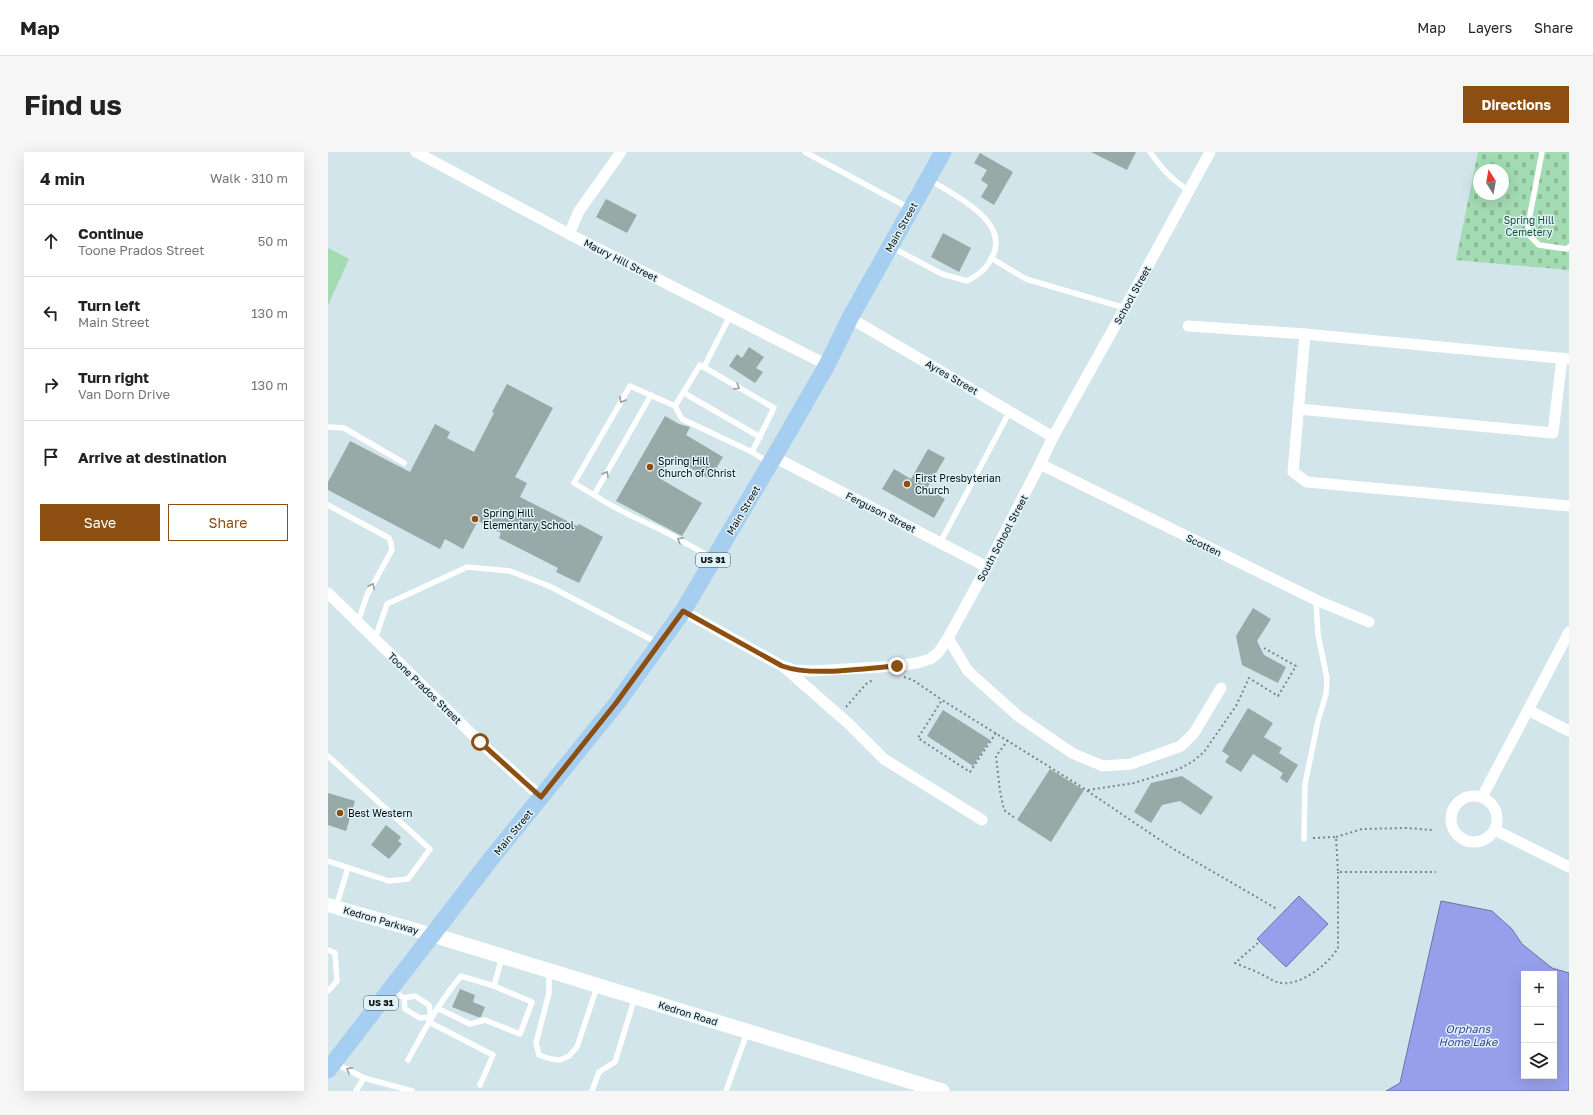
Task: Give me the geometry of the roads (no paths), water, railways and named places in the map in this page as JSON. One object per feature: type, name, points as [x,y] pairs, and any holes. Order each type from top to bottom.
[{"type":"main road","name":"Main Street","points":[[330,1064],[397,994],[433,935],[616,703],[683,611],[773,460],[827,365],[850,318],[943,152]]},
{"type":"main road","name":"Kedron Road","points":[[433,935],[942,1091]]},
{"type":"street","name":"Maury Hill Street","points":[[416,152],[569,234],[827,365]]},
{"type":"street","points":[[569,234],[579,211],[621,152]]},
{"type":"street","name":"School Street","points":[[1053,437],[1210,152]]},
{"type":"street","name":"Ayres Street","points":[[850,318],[1053,437]]},
{"type":"street","points":[[1188,326],[1304,334],[1566,359],[1553,433],[1298,409]]},
{"type":"street","points":[[1304,334],[1293,472],[1307,482],[1569,506]]},
{"type":"street","name":"South School Street","points":[[782,666],[794,670],[812,671],[917,663],[930,659],[938,653],[948,638],[987,567],[1053,437]]},
{"type":"street","name":"Ferguson Street","points":[[773,460],[987,567]]},
{"type":"street","name":"Scotten","points":[[1040,464],[1316,600],[1369,622]]},
{"type":"street","name":"Toone Prados Street","points":[[328,593],[480,742],[541,797]]},
{"type":"street","points":[[683,611],[782,666],[849,724],[884,760],[982,820]]},
{"type":"street","points":[[1482,797],[1569,632]]},
{"type":"street","points":[[948,638],[968,671],[1018,716],[1072,753],[1103,766],[1131,764],[1182,746],[1194,734],[1221,688]]},
{"type":"street","points":[[1528,710],[1569,731]]},
{"type":"street","points":[[1470,796],[1482,797],[1491,802],[1495,808],[1497,822],[1495,830],[1484,840],[1476,842],[1468,841],[1461,838],[1452,825],[1451,817],[1453,810],[1457,803],[1463,798],[1470,796]]},
{"type":"street","points":[[1495,830],[1569,867]]},
{"type":"street","name":"Kedron Parkway","points":[[332,906],[433,935]]},
{"type":"lane","points":[[804,152],[911,209]]},
{"type":"lane","points":[[1150,152],[1163,171],[1189,191]]},
{"type":"lane","points":[[1542,152],[1528,225],[1529,235],[1539,245],[1567,249],[1569,247]]},
{"type":"lane","points":[[890,247],[942,274],[967,281],[984,269],[996,250],[997,237],[987,220],[974,208],[928,179]]},
{"type":"lane","points":[[991,258],[1026,279],[1125,308]]},
{"type":"lane","points":[[704,367],[730,316]]},
{"type":"lane","points":[[675,406],[700,365],[774,408],[752,452]]},
{"type":"lane","points":[[714,560],[574,483],[630,386],[675,406],[682,419],[752,452],[773,460]]},
{"type":"lane","points":[[684,393],[760,437]]},
{"type":"lane","points":[[594,495],[651,395]]},
{"type":"lane","points":[[940,543],[1010,411]]},
{"type":"lane","points":[[328,427],[344,428],[404,463]]},
{"type":"lane","points":[[328,505],[389,538],[391,542],[392,550],[367,595],[358,622]]},
{"type":"lane","points":[[375,639],[387,604],[467,567],[510,571],[548,586],[659,644]]},
{"type":"lane","points":[[1304,839],[1305,784],[1318,721],[1326,694],[1327,678],[1318,635],[1316,600]]},
{"type":"lane","points":[[328,756],[430,849],[408,879],[389,881],[328,861]]},
{"type":"lane","points":[[332,906],[348,868]]},
{"type":"lane","points":[[328,950],[335,952],[337,981],[328,992]]},
{"type":"lane","points":[[494,986],[502,956]]},
{"type":"lane","points":[[549,971],[549,993],[536,1043],[540,1055],[551,1059],[560,1060],[569,1056],[577,1048],[598,986]]},
{"type":"lane","points":[[408,1060],[430,1019],[437,1008],[448,991],[461,976],[494,986],[532,1002],[520,1034],[485,1020],[470,1024],[437,1008]]},
{"type":"lane","points":[[397,994],[405,1008],[420,1018],[430,1019],[493,1055],[480,1085]]},
{"type":"lane","points":[[397,994],[415,996],[429,1005],[430,1019]]},
{"type":"lane","points":[[592,1091],[599,1072],[615,1062],[635,997]]},
{"type":"lane","points":[[726,1091],[747,1031]]},
{"type":"lane","points":[[330,1064],[364,1078],[412,1091]]},
{"type":"lane","points":[[356,1091],[364,1078]]},
{"type":"water","points":[[1299,896],[1328,924],[1286,967],[1257,939]]},
{"type":"water","name":"Orphans Home Lake","points":[[1441,901],[1492,911],[1512,929],[1522,944],[1552,968],[1569,973],[1569,1091],[1386,1091],[1400,1083]]},
{"type":"place","name":"Spring Hill Church of Christ","points":[[650,467]]},
{"type":"place","name":"First Presbyterian Church","points":[[907,484]]},
{"type":"place","name":"Spring Hill Elementary School","points":[[475,519]]},
{"type":"place","name":"Best Western","points":[[340,813]]},
{"type":"park label","name":"Spring Hill Cemetery","points":[[1529,226]]}]
